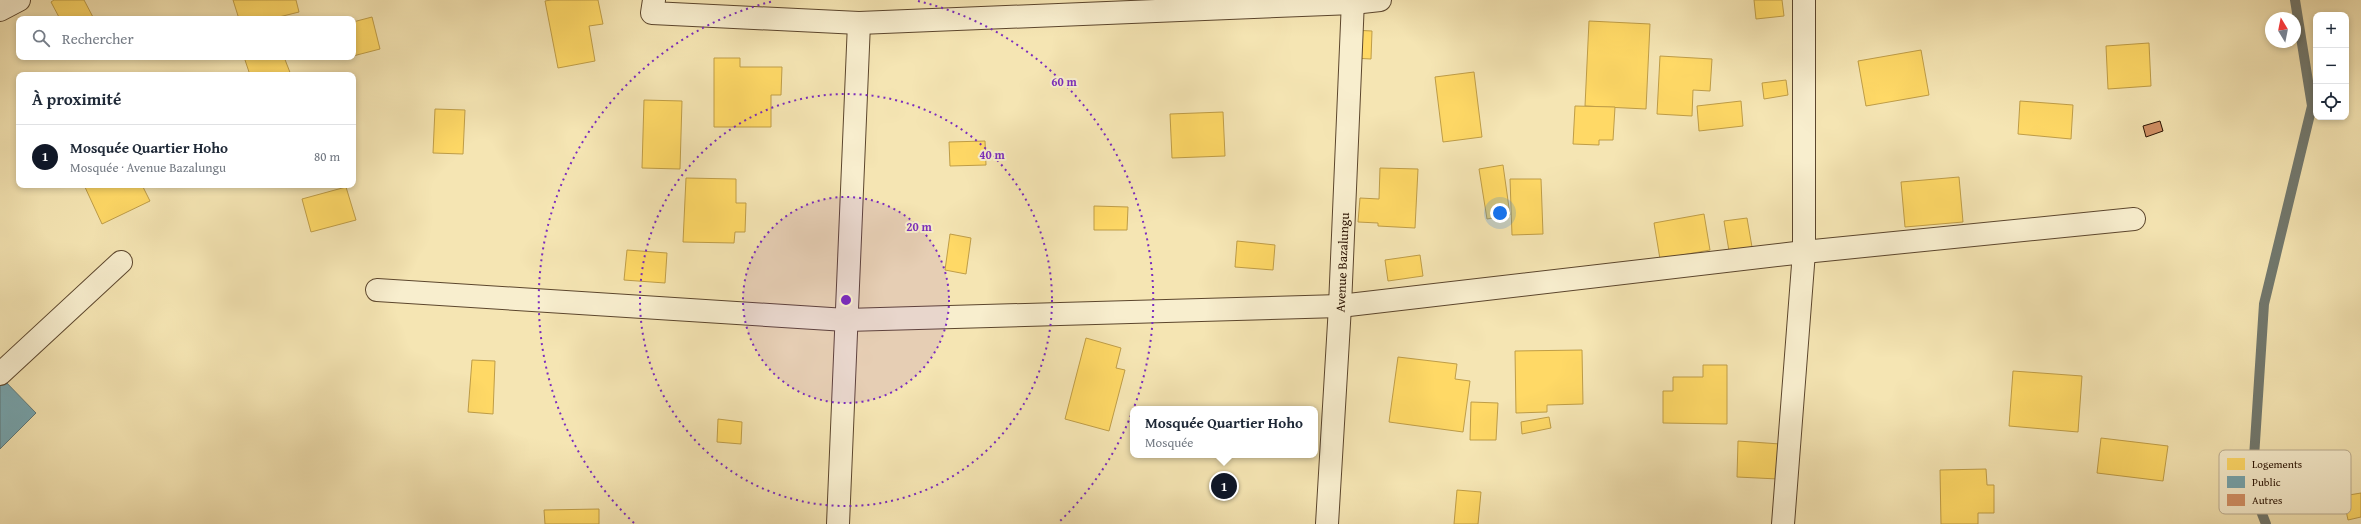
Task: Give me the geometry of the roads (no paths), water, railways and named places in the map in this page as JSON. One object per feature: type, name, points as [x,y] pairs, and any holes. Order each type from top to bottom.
[{"type":"street","points":[[0,10],[19,0]]},
{"type":"street","points":[[654,0],[652,13],[859,23],[1380,0]]},
{"type":"street","points":[[1783,524],[1804,252],[1804,0]]},
{"type":"street","name":"Avenue Bazalungu","points":[[1327,524],[1340,306],[1353,1]]},
{"type":"street","points":[[838,524],[859,23]]},
{"type":"street","points":[[377,290],[846,320],[1340,306],[1804,252],[2134,219]]},
{"type":"street","points":[[0,374],[121,262]]},
{"type":"waterway","points":[[2254,450],[2264,304],[2312,106],[2295,0]]},
{"type":"waterway","points":[[2262,514],[2266,524]]},
{"type":"place","name":"Mosquée Quartier Hoho","points":[[1224,486]]}]
